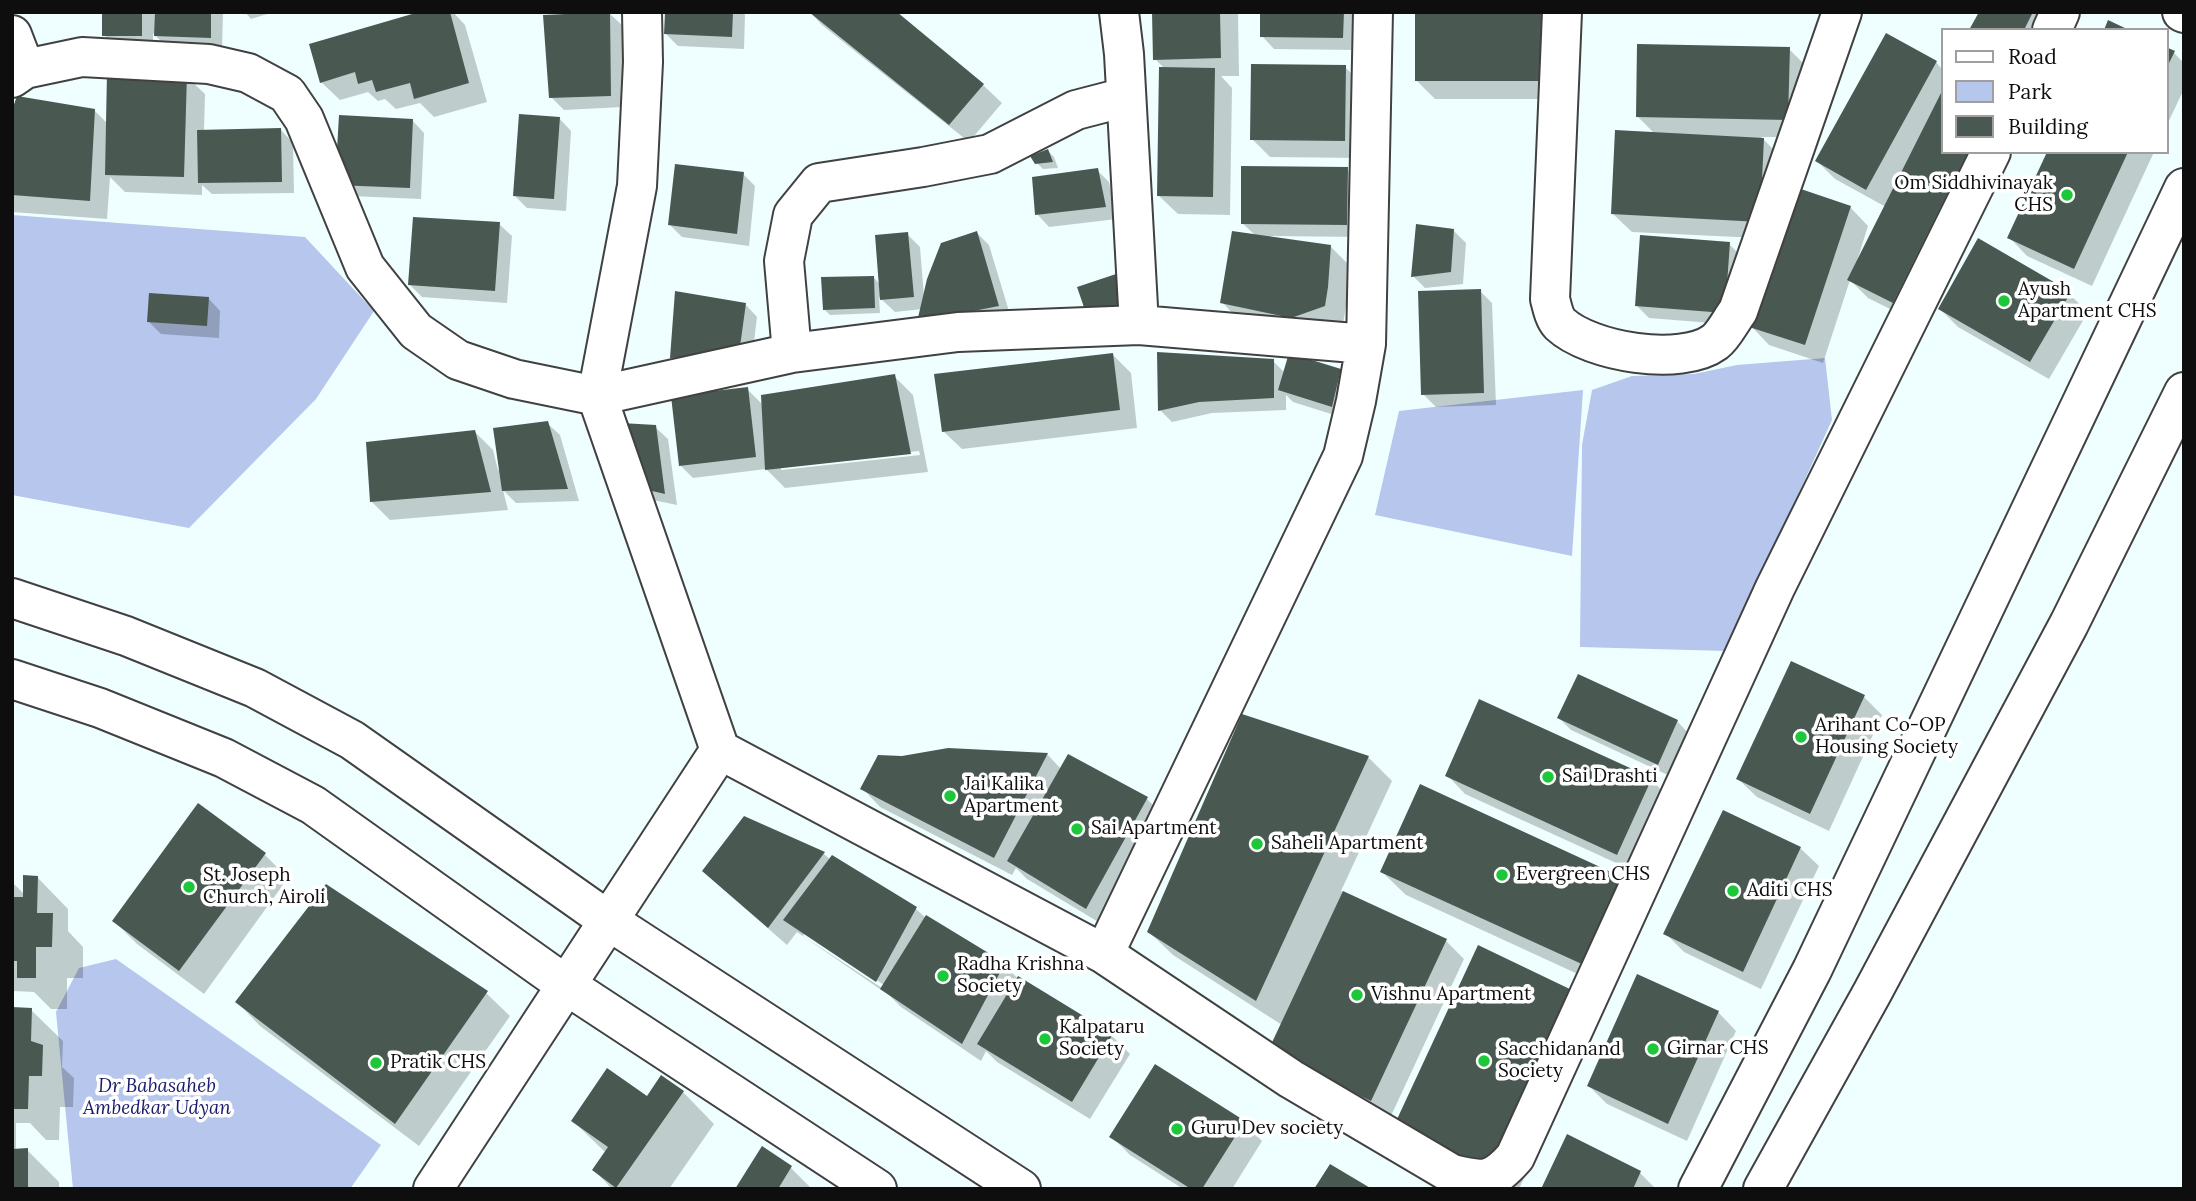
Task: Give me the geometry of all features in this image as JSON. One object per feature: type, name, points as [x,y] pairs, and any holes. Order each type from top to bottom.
[{"type":"street","points":[[642,12],[643,62],[636,186],[597,396],[720,750],[1104,954],[1291,1079],[1452,1174],[1485,1179],[1502,1172],[1515,1157],[1775,588],[1990,154]]},
{"type":"street","points":[[1119,12],[1139,325]]},
{"type":"street","points":[[1104,954],[1343,456],[1366,344],[1373,12]]},
{"type":"street","points":[[1562,12],[1550,299],[1558,323],[1589,343],[1632,353],[1684,353],[1715,342],[1738,311],[1842,12]]},
{"type":"street","points":[[2053,28],[2060,12]]},
{"type":"street","points":[[17,61],[82,57],[209,64],[248,73],[287,94],[303,119],[365,267],[416,331],[458,360],[514,379],[597,396],[792,353],[958,332],[1139,325],[1366,344]]},
{"type":"street","points":[[792,353],[784,261],[793,215],[819,183],[990,154],[1076,110],[1126,97]]},
{"type":"street","points":[[1698,1189],[1812,970],[2184,188]]},
{"type":"street","points":[[1763,1189],[2063,636],[2184,392]]},
{"type":"street","points":[[12,598],[126,636],[255,688],[352,740],[608,921],[1021,1189]]},
{"type":"street","points":[[12,679],[100,708],[223,758],[313,805],[566,985],[877,1189]]},
{"type":"street","points":[[433,1189],[720,750]]},
{"type":"green space","points":[[12,215],[305,237],[374,311],[316,399],[189,528],[12,495]]},
{"type":"green space","points":[[1825,358],[1832,420],[1727,651],[1580,647],[1582,445],[1592,390],[1632,376],[1694,374],[1737,365]]},
{"type":"green space","points":[[1583,390],[1572,556],[1375,515],[1399,411]]},
{"type":"green space","name":"Dr Babasaheb Ambedkar Udyan","points":[[116,959],[381,1145],[350,1189],[73,1189],[56,1012],[79,968]]},
{"type":"building","points":[[102,12],[142,12],[142,36],[102,36]]},
{"type":"building","points":[[155,12],[211,12],[211,38],[154,36]]},
{"type":"building","points":[[419,12],[450,12],[469,83],[414,99],[410,83],[376,92],[372,80],[358,84],[355,72],[320,83],[309,44]]},
{"type":"building","points":[[610,12],[611,96],[549,98],[543,15]]},
{"type":"building","points":[[665,12],[733,12],[732,37],[664,34]]},
{"type":"building","points":[[809,12],[897,12],[984,84],[949,125]]},
{"type":"building","points":[[1152,12],[1220,12],[1221,58],[1153,60]]},
{"type":"building","points":[[1260,12],[1344,12],[1343,38],[1260,37]]},
{"type":"building","points":[[1415,12],[1544,12],[1544,81],[1415,81]]},
{"type":"building","points":[[1979,12],[2033,12],[2025,28],[1970,28]]},
{"type":"building","points":[[2108,20],[2125,28],[2105,28]]},
{"type":"building","points":[[1886,33],[1937,61],[1866,190],[1815,161]]},
{"type":"building","points":[[1637,44],[1790,47],[1788,120],[1636,117]]},
{"type":"building","points":[[2168,48],[2175,51],[2168,65]]},
{"type":"building","points":[[1251,64],[1346,65],[1345,141],[1250,140]]},
{"type":"building","points":[[1159,67],[1215,68],[1213,197],[1157,196]]},
{"type":"building","points":[[107,72],[187,74],[184,177],[105,175]]},
{"type":"building","points":[[1940,95],[1940,154],[1967,154],[1893,303],[1847,280]]},
{"type":"building","points":[[17,96],[95,109],[90,201],[12,195],[12,110]]},
{"type":"building","points":[[519,114],[560,117],[554,199],[513,196]]},
{"type":"building","points":[[339,115],[413,119],[410,188],[335,185]]},
{"type":"building","points":[[281,128],[282,182],[198,183],[197,130]]},
{"type":"building","points":[[1615,130],[1764,138],[1760,222],[1611,214]]},
{"type":"building","points":[[1048,149],[1053,162],[1035,164],[1030,156]]},
{"type":"building","name":"Om Siddhivinayak CHS","points":[[2046,154],[2127,154],[2074,269],[2007,238]]},
{"type":"building","points":[[675,164],[744,172],[737,234],[668,225]]},
{"type":"building","points":[[1241,166],[1348,167],[1347,225],[1241,224]]},
{"type":"building","points":[[1098,168],[1106,207],[1035,215],[1032,177]]},
{"type":"building","points":[[1795,187],[1851,206],[1805,345],[1749,327]]},
{"type":"building","points":[[413,217],[500,222],[495,291],[408,285]]},
{"type":"building","points":[[1416,224],[1454,229],[1451,272],[1411,277]]},
{"type":"building","points":[[977,231],[999,306],[917,322],[927,279],[941,243]]},
{"type":"building","points":[[1232,231],[1331,245],[1325,306],[1291,318],[1220,303]]},
{"type":"building","points":[[908,232],[914,297],[880,300],[875,235]]},
{"type":"building","points":[[1640,235],[1730,242],[1725,313],[1635,306]]},
{"type":"building","name":"Ayush Apartment CHS","points":[[1978,238],[2071,292],[2030,362],[1938,309]]},
{"type":"building","points":[[1122,272],[1131,301],[1087,316],[1077,287]]},
{"type":"building","points":[[874,276],[875,308],[823,310],[821,277]]},
{"type":"building","points":[[1481,289],[1484,393],[1421,395],[1418,291]]},
{"type":"building","points":[[675,291],[746,303],[739,354],[670,358]]},
{"type":"building","points":[[149,293],[209,297],[207,326],[147,322]]},
{"type":"building","points":[[1157,352],[1274,359],[1274,398],[1199,402],[1158,411]]},
{"type":"building","points":[[1113,353],[1120,410],[942,432],[934,374]]},
{"type":"building","points":[[1289,353],[1341,369],[1332,407],[1278,390]]},
{"type":"building","points":[[895,374],[911,454],[765,470],[761,395]]},
{"type":"building","points":[[748,387],[756,457],[679,466],[671,396]]},
{"type":"building","points":[[548,421],[568,489],[502,491],[493,428]]},
{"type":"building","points":[[621,423],[656,425],[665,494],[639,488]]},
{"type":"building","points":[[475,430],[491,492],[370,502],[366,442]]},
{"type":"building","name":"Arihant Co-OP Housing Society","points":[[1791,661],[1865,695],[1810,814],[1736,779]]},
{"type":"building","points":[[1578,674],[1678,720],[1658,765],[1557,718]]},
{"type":"building","name":"Sai Drashti","points":[[1479,699],[1652,778],[1617,855],[1445,776]]},
{"type":"building","name":"Saheli Apartment","points":[[1242,714],[1369,756],[1256,1001],[1147,932]]},
{"type":"building","name":"Jai Kalika Apartment","points":[[948,748],[1048,753],[994,858],[860,789],[878,755],[902,756]]},
{"type":"building","name":"Sai Apartment","points":[[1068,754],[1148,797],[1086,909],[1007,861]]},
{"type":"building","name":"Evergreen CHS","points":[[1420,784],[1624,878],[1584,965],[1380,872]]},
{"type":"building","name":"St. Joseph Church, Airoli","points":[[198,803],[266,853],[179,971],[112,921]]},
{"type":"building","name":"Aditi CHS","points":[[1723,810],[1801,847],[1743,972],[1663,934]]},
{"type":"building","points":[[744,816],[825,852],[768,928],[702,871]]},
{"type":"building","points":[[832,855],[917,907],[876,982],[783,920]]},
{"type":"building","points":[[23,875],[38,876],[37,913],[53,913],[52,947],[36,947],[36,978],[17,978],[17,961],[12,961],[12,897],[23,897]]},
{"type":"building","name":"Pratik CHS","points":[[326,884],[488,991],[395,1124],[235,1002]]},
{"type":"building","name":"Vishnu Apartment","points":[[1343,891],[1447,939],[1371,1101],[1268,1051]]},
{"type":"building","name":"Radha Krishna Society","points":[[926,915],[1005,963],[962,1044],[880,989]]},
{"type":"building","name":"Sacchidanand Society","points":[[1478,945],[1576,992],[1490,1177],[1392,1130]]},
{"type":"building","name":"Girnar CHS","points":[[1637,974],[1719,1011],[1668,1124],[1587,1086]]},
{"type":"building","name":"Kalpataru Society","points":[[1018,976],[1113,1034],[1072,1102],[977,1044]]},
{"type":"building","points":[[12,1007],[32,1008],[31,1041],[43,1045],[42,1076],[29,1076],[28,1109],[13,1109]]},
{"type":"building","name":"Guru Dev society","points":[[1155,1064],[1245,1121],[1202,1189],[1191,1189],[1109,1137]]},
{"type":"building","points":[[607,1068],[647,1096],[661,1075],[684,1091],[616,1188],[592,1170],[608,1147],[571,1121]]},
{"type":"building","points":[[1567,1134],[1641,1171],[1633,1189],[1541,1189]]},
{"type":"building","points":[[762,1146],[792,1166],[778,1189],[735,1189]]},
{"type":"building","points":[[28,1148],[28,1189],[12,1189],[12,1149]]},
{"type":"building","points":[[1330,1164],[1372,1189],[1314,1189]]},
{"type":"place","name":"Om Siddhivinayak CHS","points":[[2067,195]]},
{"type":"place","name":"Ayush Apartment CHS","points":[[2004,301]]},
{"type":"place","name":"Arihant Co-OP Housing Society","points":[[1801,737]]},
{"type":"place","name":"Sai Drashti","points":[[1548,777]]},
{"type":"place","name":"Jai Kalika Apartment","points":[[950,796]]},
{"type":"place","name":"Sai Apartment","points":[[1077,829]]},
{"type":"place","name":"Saheli Apartment","points":[[1257,844]]},
{"type":"place","name":"Evergreen CHS","points":[[1502,875]]},
{"type":"place","name":"St. Joseph Church, Airoli","points":[[189,887]]},
{"type":"place","name":"Aditi CHS","points":[[1733,891]]},
{"type":"place","name":"Radha Krishna Society","points":[[943,976]]},
{"type":"place","name":"Vishnu Apartment","points":[[1357,995]]},
{"type":"place","name":"Kalpataru Society","points":[[1045,1039]]},
{"type":"place","name":"Girnar CHS","points":[[1653,1049]]},
{"type":"place","name":"Sacchidanand Society","points":[[1484,1061]]},
{"type":"place","name":"Pratik CHS","points":[[376,1063]]},
{"type":"place","name":"Guru Dev society","points":[[1177,1129]]}]
